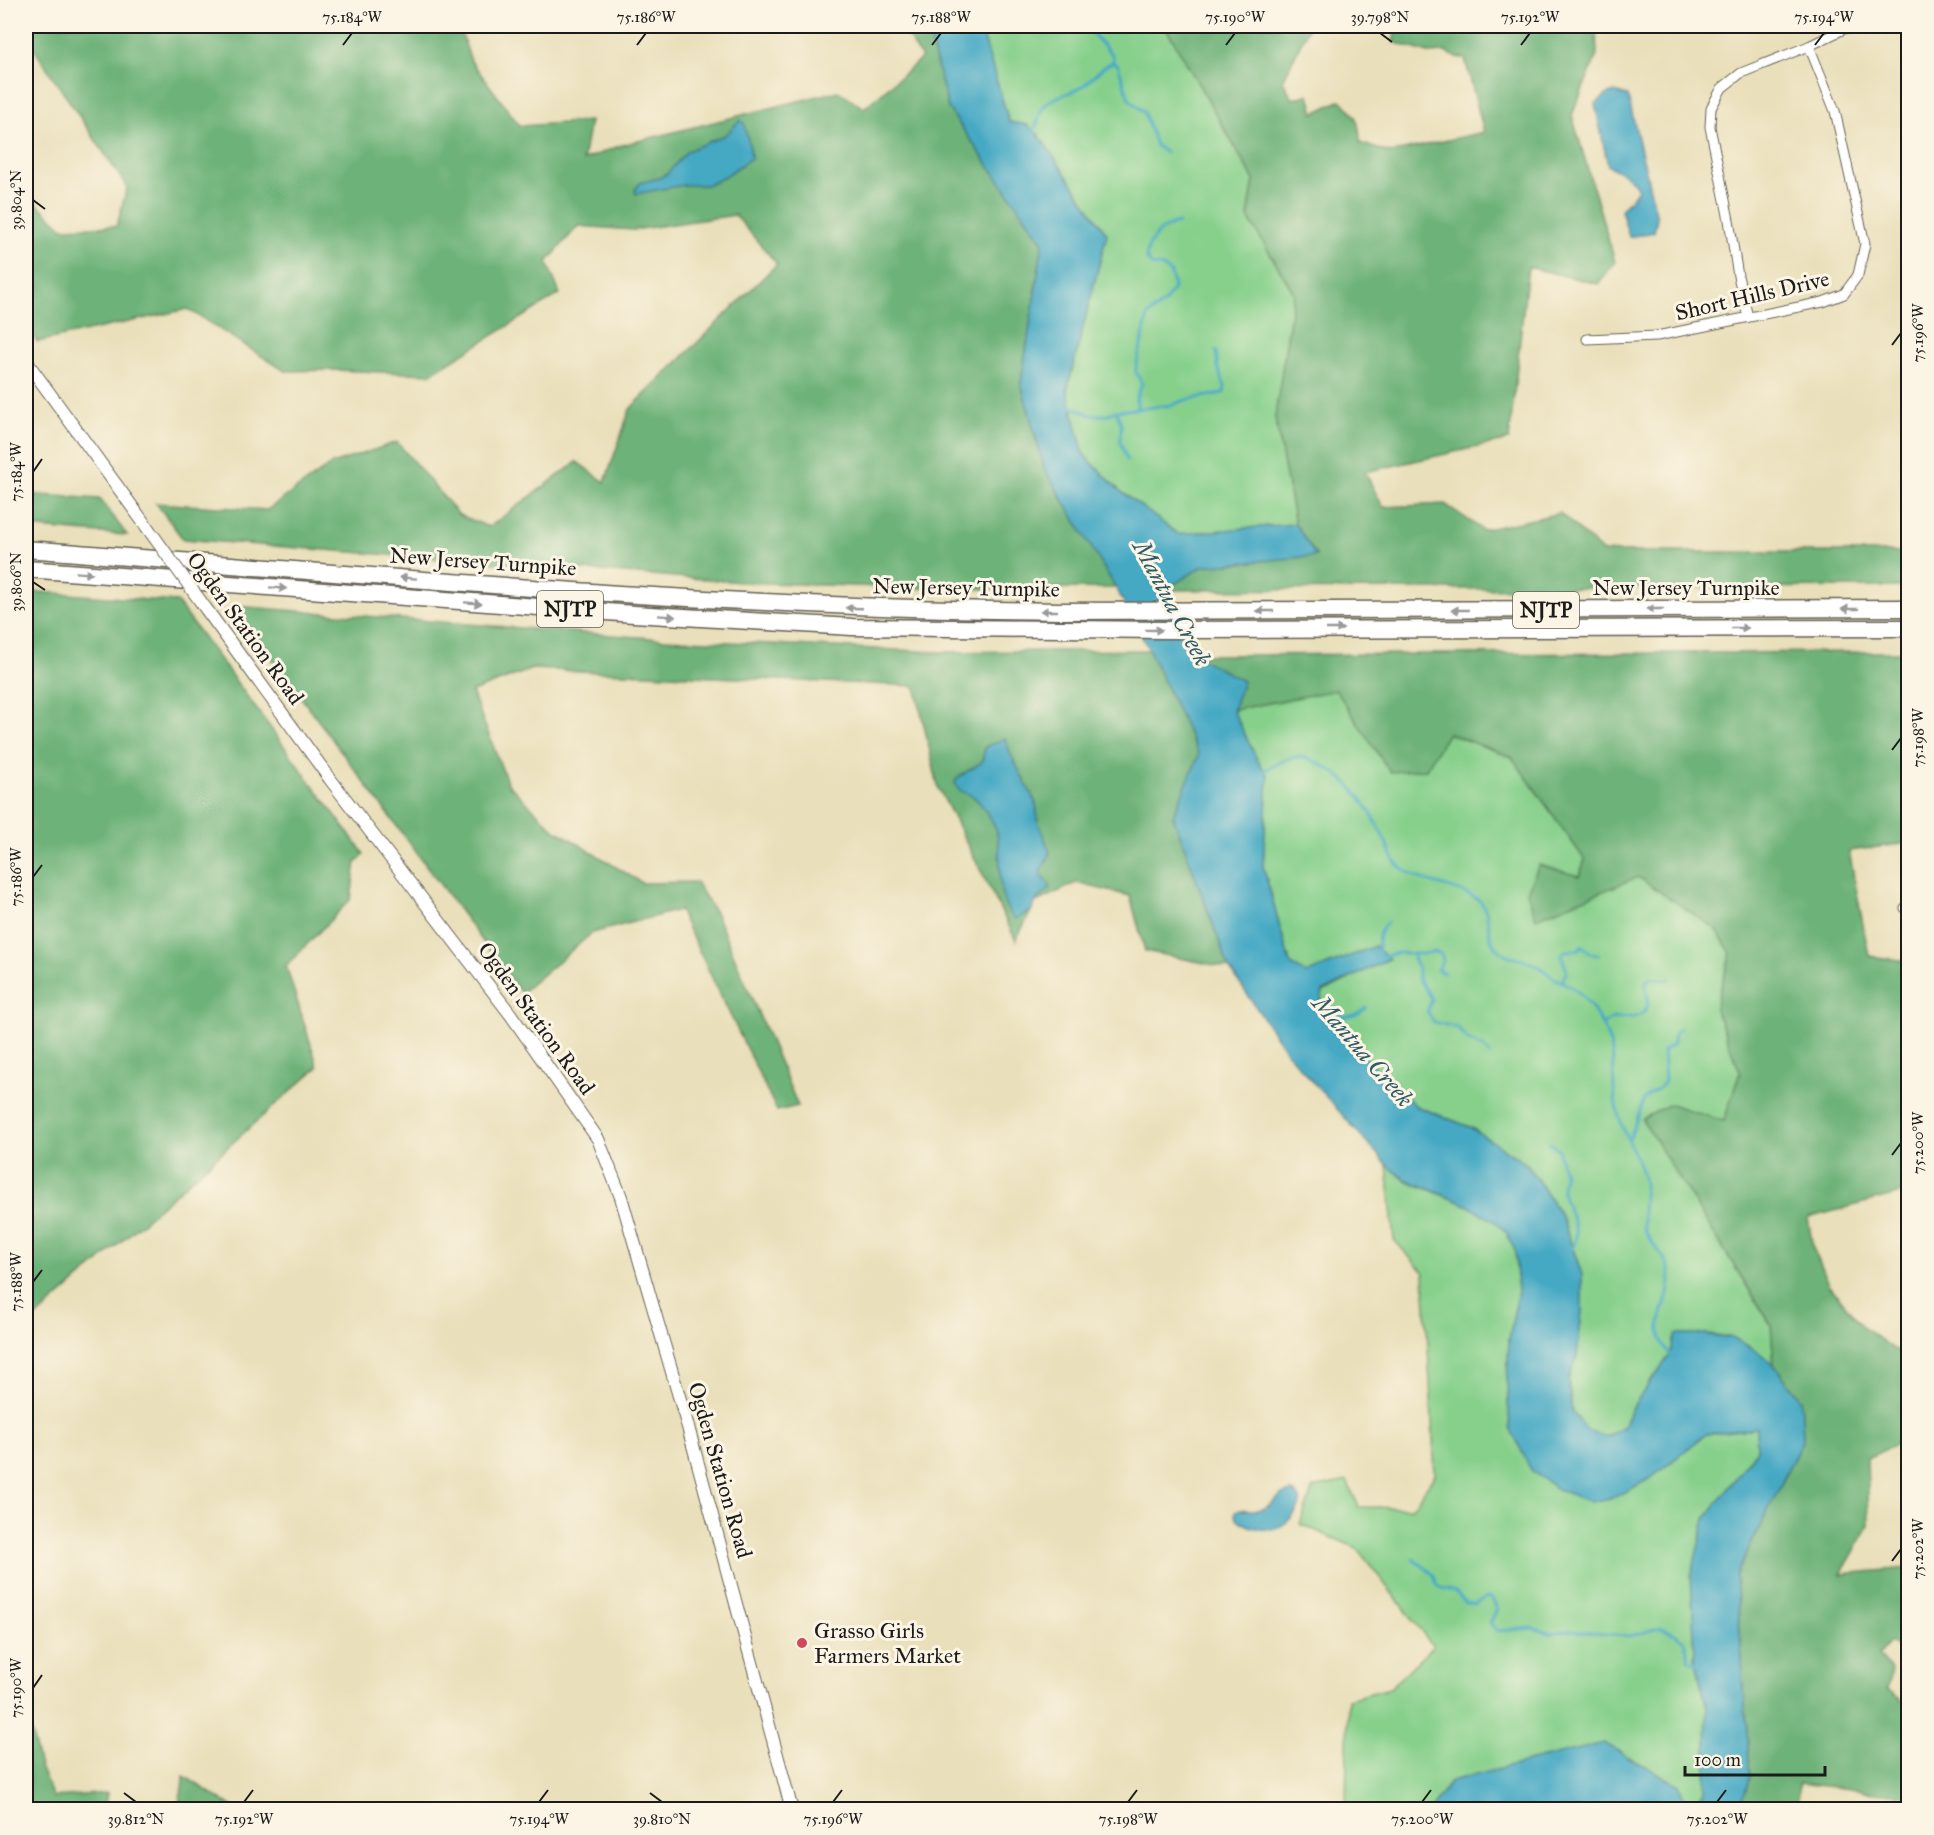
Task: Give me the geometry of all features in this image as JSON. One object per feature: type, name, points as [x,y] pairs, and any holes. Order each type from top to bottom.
[{"type":"highway","name":"New Jersey Turnpike","points":[[26,549],[690,599],[922,610],[1908,609]]},
{"type":"highway","name":"New Jersey Turnpike","points":[[26,569],[754,622],[874,627],[1908,628]]},
{"type":"street","points":[[1748,317],[1710,127],[1712,108],[1722,88],[1741,73],[1809,46],[1851,26]]},
{"type":"street","name":"Short Hills Drive","points":[[1587,339],[1657,336],[1823,302],[1844,294],[1858,275],[1865,244],[1835,111],[1809,46]]},
{"type":"street","name":"Ogden Station Road","points":[[26,361],[330,779],[510,1015],[604,1150],[621,1197],[688,1427],[792,1809]]},
{"type":"green space","points":[[26,26],[459,26],[471,61],[520,126],[590,121],[583,160],[622,145],[838,91],[864,108],[922,58],[901,26],[927,26],[948,108],[1043,242],[1021,383],[1044,468],[1116,588],[941,589],[741,582],[183,539],[156,503],[267,510],[332,464],[397,442],[459,515],[489,527],[577,462],[605,482],[630,409],[777,264],[735,215],[633,230],[578,226],[547,262],[560,294],[430,374],[334,370],[285,371],[188,309],[37,342],[26,327],[26,194],[63,228],[117,226],[127,187],[30,43],[26,46]]},
{"type":"green space","points":[[980,26],[1165,26],[1254,180],[1248,217],[1294,293],[1275,417],[1295,524],[1178,534],[1119,490],[1084,455],[1067,390],[1106,234],[1027,125],[1009,122]]},
{"type":"green space","points":[[1165,26],[1309,26],[1283,81],[1293,99],[1309,94],[1314,113],[1341,100],[1356,119],[1360,143],[1390,153],[1484,132],[1465,59],[1445,52],[1428,53],[1393,42],[1397,26],[1596,26],[1597,55],[1572,115],[1615,262],[1598,284],[1528,267],[1509,440],[1365,472],[1383,507],[1445,504],[1483,530],[1560,513],[1603,552],[1908,552],[1908,587],[1163,590],[1203,566],[1316,555],[1295,524],[1275,417],[1294,293],[1248,217],[1254,180]]},
{"type":"green space","points":[[26,494],[100,499],[127,535],[26,527]]},
{"type":"green space","points":[[26,591],[177,602],[364,854],[356,862],[351,899],[286,966],[318,1067],[26,1326]]},
{"type":"green space","points":[[233,606],[665,639],[939,652],[1149,650],[1199,755],[1173,816],[1229,968],[1145,951],[1130,896],[1076,883],[1036,902],[1016,940],[938,787],[915,686],[532,669],[472,692],[508,784],[554,829],[642,883],[696,882],[716,914],[798,1106],[777,1111],[679,910],[592,933],[521,993]]},
{"type":"green space","points":[[1908,652],[1908,843],[1849,851],[1869,956],[1908,961],[1908,1101],[1906,1105],[1908,1113],[1908,1191],[1808,1218],[1813,1248],[1830,1286],[1864,1328],[1897,1351],[1908,1347],[1908,1439],[1867,1458],[1869,1526],[1841,1574],[1908,1568],[1908,1656],[1890,1642],[1879,1655],[1891,1670],[1887,1689],[1908,1705],[1908,1796],[1799,1783],[1798,1809],[1740,1809],[1750,1776],[1736,1575],[1803,1439],[1801,1400],[1774,1365],[1771,1324],[1642,1119],[1670,1104],[1724,1121],[1740,1072],[1715,1008],[1731,953],[1716,929],[1638,877],[1536,918],[1527,892],[1539,865],[1579,876],[1585,860],[1512,757],[1448,733],[1426,769],[1390,772],[1336,690],[1233,710],[1194,655]]},
{"type":"green space","points":[[1336,689],[1390,772],[1425,769],[1447,733],[1512,757],[1585,860],[1579,876],[1527,892],[1638,877],[1716,929],[1731,953],[1715,1008],[1740,1072],[1724,1122],[1670,1104],[1643,1120],[1771,1325],[1774,1365],[1740,1341],[1720,1335],[1676,1334],[1670,1355],[1631,1409],[1623,1427],[1606,1437],[1587,1430],[1572,1412],[1568,1380],[1577,1356],[1582,1311],[1582,1275],[1562,1217],[1528,1165],[1470,1127],[1416,1106],[1318,1013],[1323,992],[1388,959],[1375,946],[1306,974],[1290,963],[1263,866],[1268,776],[1258,761],[1233,710]]},
{"type":"green space","points":[[1387,1165],[1405,1180],[1467,1205],[1493,1220],[1507,1233],[1515,1251],[1518,1291],[1509,1340],[1507,1385],[1510,1428],[1651,1478],[1706,1434],[1756,1428],[1757,1450],[1705,1519],[1695,1657],[1707,1709],[1705,1791],[1691,1809],[1687,1809],[1679,1785],[1451,1781],[1431,1809],[1346,1809],[1348,1699],[1390,1688],[1433,1646],[1357,1548],[1300,1524],[1313,1488],[1347,1481],[1359,1507],[1412,1508],[1435,1475],[1424,1273],[1394,1240]]},
{"type":"green space","points":[[26,1711],[40,1767],[53,1797],[107,1793],[104,1809],[26,1809]]},
{"type":"green space","points":[[184,1776],[236,1809],[178,1809]]},
{"type":"water","points":[[927,26],[980,26],[1009,122],[1027,125],[1038,134],[1107,234],[1067,390],[1084,455],[1119,490],[1178,534],[1295,524],[1316,556],[1203,566],[1163,591],[1185,645],[1194,655],[1243,681],[1233,710],[1258,761],[1268,776],[1263,866],[1290,963],[1306,974],[1375,946],[1389,959],[1323,991],[1318,1013],[1416,1106],[1470,1127],[1528,1165],[1562,1217],[1582,1275],[1582,1311],[1577,1357],[1568,1380],[1572,1412],[1587,1430],[1606,1437],[1623,1427],[1631,1409],[1670,1355],[1676,1334],[1703,1334],[1734,1338],[1761,1354],[1774,1365],[1801,1400],[1803,1439],[1736,1575],[1750,1776],[1740,1809],[1691,1809],[1705,1790],[1707,1709],[1695,1657],[1691,1576],[1705,1519],[1757,1450],[1756,1428],[1706,1434],[1651,1478],[1615,1497],[1591,1502],[1557,1489],[1531,1470],[1510,1428],[1507,1385],[1509,1340],[1518,1291],[1515,1251],[1507,1233],[1493,1220],[1467,1205],[1405,1179],[1387,1165],[1288,1054],[1229,968],[1173,816],[1199,755],[1149,650],[1116,588],[1044,468],[1021,383],[1043,242],[948,108]]},
{"type":"water","points":[[1615,92],[1628,96],[1657,218],[1654,232],[1629,237],[1621,210],[1638,190],[1629,178],[1608,166],[1595,104],[1608,94]]},
{"type":"water","points":[[740,120],[744,123],[751,158],[722,178],[707,185],[684,185],[636,194],[635,190],[640,183],[667,174],[687,151],[725,135]]},
{"type":"water","points":[[1005,738],[1010,753],[1036,803],[1038,822],[1050,852],[1042,873],[1050,889],[1038,898],[1031,911],[1015,919],[1003,899],[996,830],[979,802],[960,791],[955,783],[957,778],[982,762],[985,747]]},
{"type":"water","points":[[1292,1492],[1298,1496],[1299,1506],[1291,1518],[1280,1527],[1264,1530],[1243,1523],[1235,1516],[1235,1511],[1261,1509],[1282,1495]]},
{"type":"water","points":[[1604,1743],[1679,1785],[1687,1809],[1431,1809],[1451,1781]]},
{"type":"waterway","points":[[1089,26],[1093,34],[1113,56],[1113,62],[1118,65],[1129,99],[1144,112],[1156,146],[1167,153]]},
{"type":"waterway","points":[[1033,132],[1044,106],[1057,97],[1083,86],[1101,69],[1113,62]]},
{"type":"waterway","points":[[1138,409],[1136,398],[1142,384],[1136,367],[1148,315],[1165,302],[1174,288],[1171,273],[1163,267],[1151,265],[1146,258],[1147,251],[1156,234],[1179,223]]},
{"type":"waterway","points":[[1070,406],[1091,415],[1105,415],[1116,411],[1172,405],[1185,400],[1224,393],[1225,387],[1218,368],[1216,351]]},
{"type":"waterway","points":[[1116,411],[1121,424],[1120,442],[1127,460]]},
{"type":"waterway","points":[[1262,772],[1286,760],[1301,757],[1317,762],[1339,776],[1368,809],[1395,862],[1414,876],[1477,899],[1485,909],[1491,937],[1497,948],[1539,967],[1573,988],[1590,1006],[1608,1038],[1613,1058],[1617,1110],[1643,1178],[1644,1228],[1665,1259],[1669,1271],[1670,1283],[1660,1324],[1660,1334],[1672,1357]]},
{"type":"waterway","points":[[1379,951],[1379,935],[1388,922]]},
{"type":"waterway","points":[[1562,981],[1567,971],[1561,955],[1565,951],[1577,950],[1583,946],[1592,954],[1599,955]]},
{"type":"waterway","points":[[1384,957],[1398,953],[1438,953],[1441,954],[1443,960],[1437,970],[1444,973]]},
{"type":"waterway","points":[[1415,953],[1413,959],[1418,968],[1418,978],[1432,999],[1427,1012],[1434,1022],[1458,1028],[1468,1040],[1483,1047],[1490,1055]]},
{"type":"waterway","points":[[1602,1025],[1615,1018],[1642,1014],[1648,1004],[1647,980],[1669,979]]},
{"type":"waterway","name":"Mantua Creek","points":[[1316,1012],[1346,1017],[1366,1008]]},
{"type":"waterway","points":[[1630,1138],[1644,1099],[1661,1087],[1665,1081],[1663,1051],[1674,1043],[1675,1032],[1680,1028]]},
{"type":"waterway","points":[[1550,1143],[1559,1150],[1564,1173],[1563,1195],[1576,1230],[1574,1245],[1570,1253]]},
{"type":"waterway","points":[[1413,1558],[1434,1575],[1437,1586],[1454,1592],[1465,1603],[1475,1604],[1487,1597],[1492,1599],[1497,1609],[1490,1623],[1496,1631],[1533,1628],[1552,1634],[1573,1630],[1630,1636],[1661,1628],[1684,1641],[1690,1660],[1699,1664]]},
{"type":"place","name":"Grasso Girls Farmers Market","points":[[802,1643]]}]
